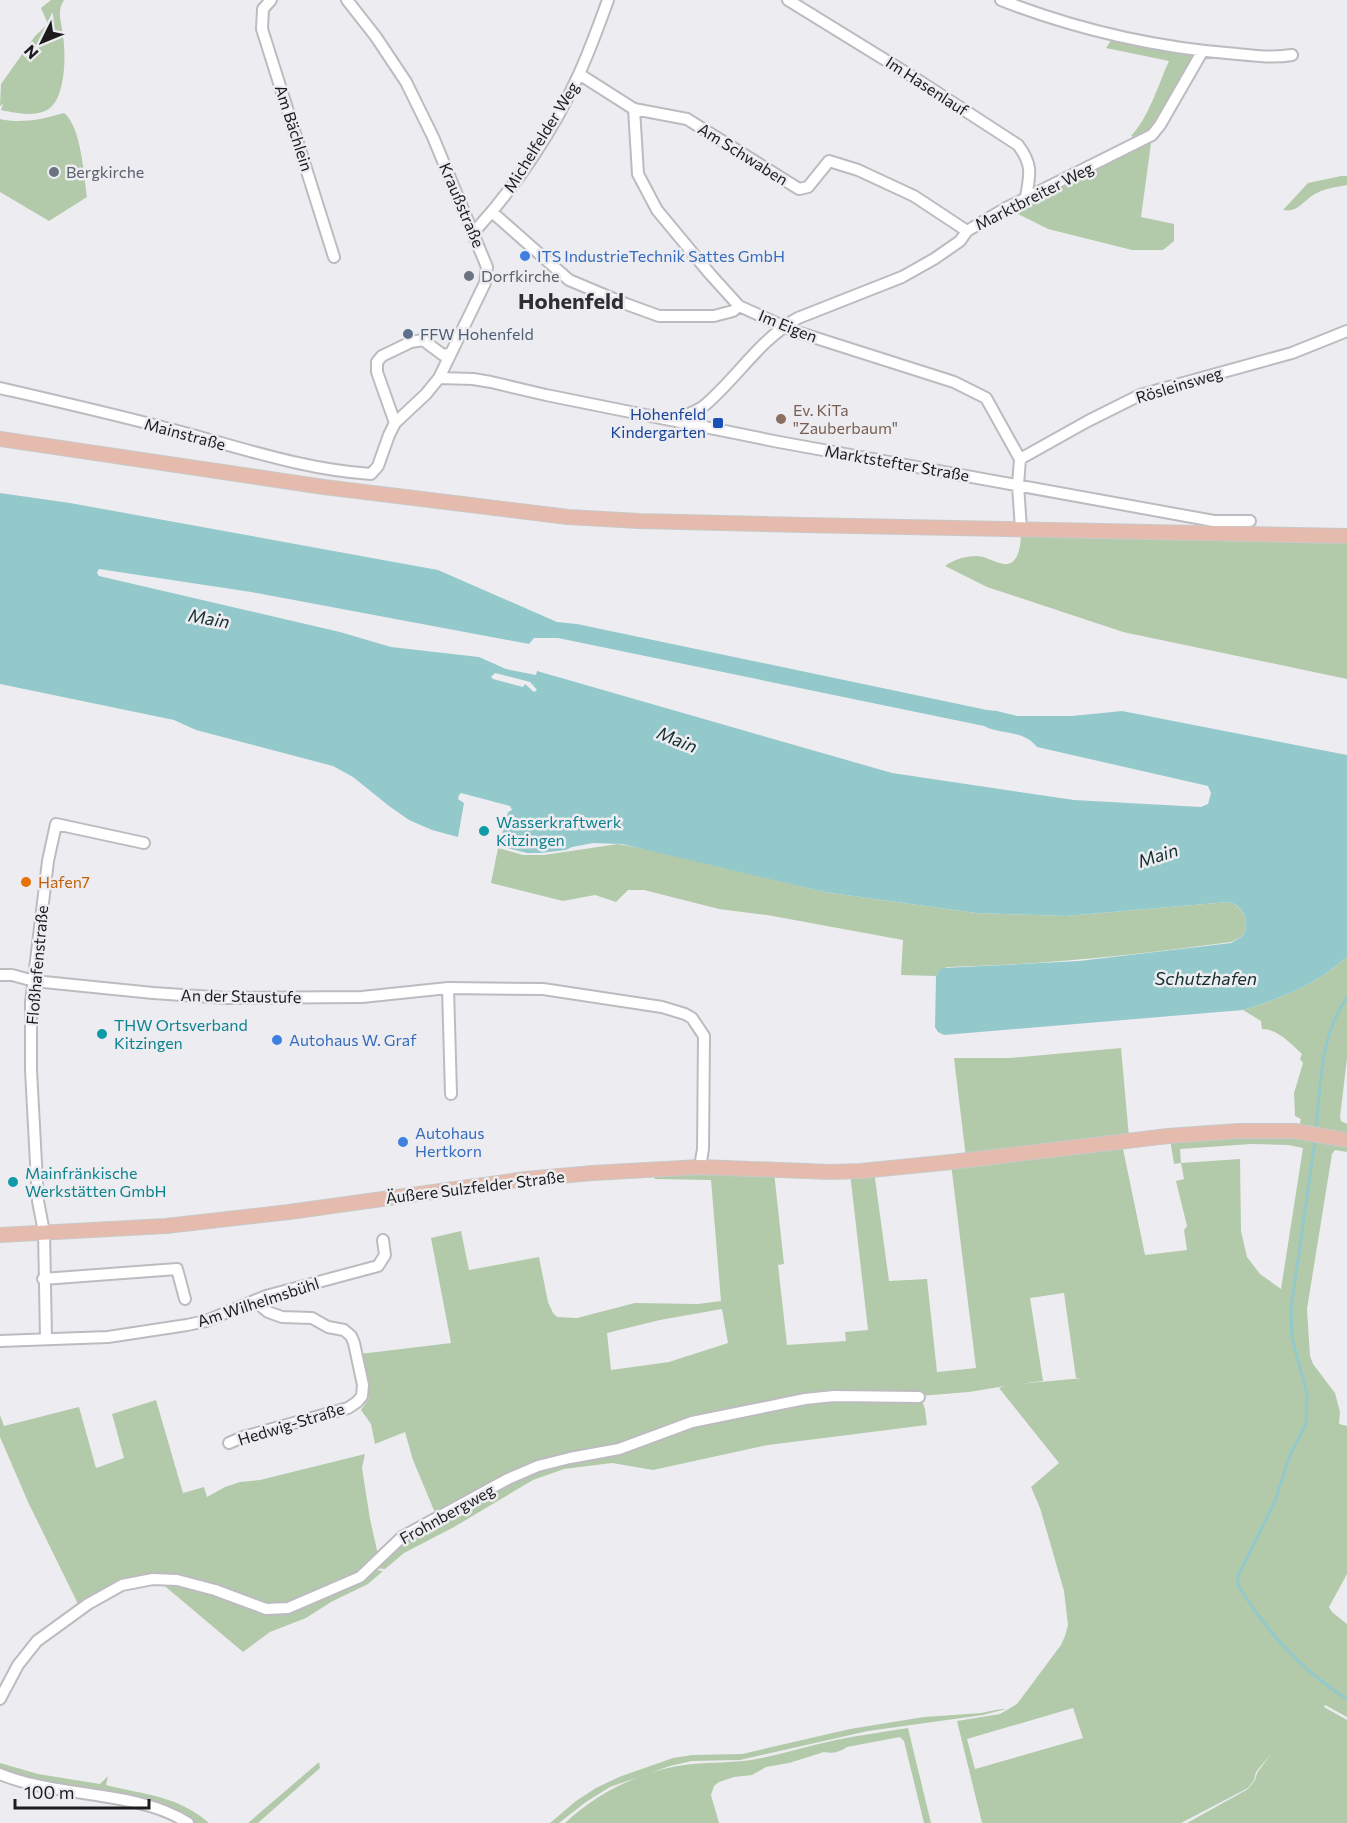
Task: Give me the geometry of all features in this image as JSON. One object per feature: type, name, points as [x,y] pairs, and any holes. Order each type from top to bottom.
[{"type":"main road","points":[[0,439],[324,487],[568,517],[639,521],[1347,536]]},
{"type":"main road","name":"Äußere Sulzfelder Straße","points":[[0,1235],[166,1226],[289,1212],[526,1179],[646,1169],[700,1167],[831,1172],[951,1162],[1168,1136],[1238,1131],[1295,1131],[1347,1140]]},
{"type":"street","name":"Am Bächlein","points":[[271,0],[263,9],[262,29],[334,257]]},
{"type":"street","name":"Kraußstraße","points":[[347,0],[376,37],[406,82],[474,232],[487,267],[485,283],[439,378],[426,394],[395,423],[378,466],[371,474]]},
{"type":"street","name":"Michelfelder Weg","points":[[474,232],[520,174],[555,119],[579,74],[608,0]]},
{"type":"street","name":"Im Hasenlauf","points":[[788,0],[921,82],[1018,146],[1028,158],[1030,176],[1026,197]]},
{"type":"street","points":[[1001,0],[1094,29],[1202,52],[1258,56],[1292,55]]},
{"type":"street","name":"Marktbreiter Weg","points":[[676,421],[704,407],[784,326],[798,318],[902,277],[934,260],[960,241],[967,231],[1026,197],[1060,183],[1152,135],[1202,52]]},
{"type":"street","points":[[579,74],[634,109]]},
{"type":"street","name":"Am Schwaben","points":[[634,109],[687,119],[799,189],[808,187],[829,161],[858,170],[914,196],[967,231]]},
{"type":"street","name":"Im Eigen","points":[[634,109],[638,174],[657,210],[739,306],[784,326],[954,382],[986,398],[1020,459]]},
{"type":"street","points":[[492,212],[569,280],[626,304],[659,316],[714,316],[734,310],[739,306]]},
{"type":"street","name":"Rösleinsweg","points":[[1020,459],[1140,395],[1293,353],[1347,331]]},
{"type":"street","points":[[395,423],[377,372],[377,362],[382,356],[411,342],[423,340],[443,354],[449,354]]},
{"type":"street","name":"Marktstefter Straße","points":[[439,378],[491,382],[779,442],[1214,520],[1250,521]]},
{"type":"street","name":"Mainstraße","points":[[0,388],[196,436],[281,460],[341,472],[371,474]]},
{"type":"street","points":[[1020,459],[1018,484],[1021,529]]},
{"type":"street","name":"Floßhafenstraße","points":[[46,1338],[44,1232],[38,1201],[31,1002],[48,861],[56,824],[144,843]]},
{"type":"street","name":"An der Staustufe","points":[[0,975],[12,975],[34,981],[227,998],[362,997],[448,988],[543,989],[662,1006],[692,1018],[701,1029],[705,1045],[704,1149],[700,1167]]},
{"type":"street","points":[[448,988],[450,1094]]},
{"type":"street","name":"Am Wilhelmsbühl","points":[[0,1341],[108,1337],[206,1321],[255,1301],[378,1266],[385,1255],[383,1240]]},
{"type":"street","points":[[44,1279],[177,1269],[186,1299]]},
{"type":"street","name":"Hedwig-Straße","points":[[229,1443],[243,1437],[348,1408],[362,1396],[363,1385],[351,1336],[344,1330],[328,1327],[312,1318],[282,1317],[268,1312],[255,1301]]},
{"type":"street","name":"Frohnbergweg","points":[[0,1699],[18,1665],[37,1641],[88,1604],[122,1585],[153,1579],[177,1580],[215,1590],[266,1609],[288,1608],[360,1577],[402,1537],[508,1479],[538,1466],[619,1449],[692,1422],[806,1399],[834,1396],[920,1396]]},
{"type":"street","points":[[0,1774],[40,1786],[141,1804],[164,1810],[188,1823]]},
{"type":"green space","points":[[51,0],[64,0],[60,13],[64,65],[58,97],[53,105],[42,112],[24,114],[1,110],[3,104],[0,106],[1,84],[35,36],[48,24],[41,8]]},
{"type":"green space","points":[[1115,34],[1202,52],[1152,136],[1141,217],[1174,224],[1174,241],[1163,250],[1132,250],[1048,229],[1006,208],[1142,141],[1131,136],[1148,110],[1169,61],[1106,48]]},
{"type":"green space","points":[[64,113],[70,119],[78,139],[87,197],[49,221],[0,192],[0,119],[24,121]]},
{"type":"green space","points":[[1347,176],[1347,185],[1320,191],[1297,208],[1283,210],[1308,183]]},
{"type":"green space","points":[[1021,529],[1347,536],[1347,679],[1123,632],[987,587],[945,566],[959,559],[976,556],[1004,564],[1010,563],[1019,551]]},
{"type":"green space","points":[[618,844],[661,852],[824,892],[976,913],[1066,916],[1228,902],[1242,911],[1246,925],[1243,936],[1231,942],[1089,959],[947,967],[938,971],[936,976],[901,975],[903,940],[767,915],[719,909],[644,890],[628,890],[616,902],[595,895],[563,901],[491,883],[498,848],[523,855],[544,855]]},
{"type":"green space","points":[[1347,957],[1347,1058],[1340,1117],[1341,1121],[1347,1124],[1347,1138],[1298,1130],[1301,1119],[1295,1116],[1294,1093],[1303,1063],[1300,1059],[1302,1054],[1279,1034],[1262,1029],[1261,1021],[1243,1010],[1298,990],[1323,976]]},
{"type":"green space","points":[[1121,1048],[1129,1137],[966,1158],[954,1058],[1009,1058]]},
{"type":"green space","points":[[1239,1132],[1347,1142],[1347,1152],[1335,1150],[1332,1154],[1307,1309],[1310,1356],[1313,1364],[1335,1393],[1340,1412],[1339,1424],[1347,1426],[1347,1574],[1329,1607],[1347,1624],[1347,1717],[1325,1705],[1324,1707],[1347,1720],[1347,1823],[1187,1823],[1248,1789],[1271,1754],[1256,1772],[1248,1788],[1181,1823],[982,1823],[957,1721],[1000,1714],[1017,1704],[1061,1645],[1068,1625],[1064,1591],[1040,1508],[1031,1487],[1059,1463],[999,1388],[1005,1386],[920,1396],[925,1409],[927,1425],[768,1445],[653,1470],[612,1463],[564,1469],[533,1480],[454,1527],[404,1553],[385,1569],[372,1568],[396,1543],[438,1520],[413,1460],[405,1432],[375,1444],[371,1424],[361,1410],[369,1398],[360,1354],[451,1343],[431,1238],[461,1231],[469,1270],[539,1257],[548,1302],[557,1317],[577,1318],[635,1303],[698,1304],[721,1301],[711,1180],[655,1179],[652,1171],[774,1172],[784,1264],[778,1265],[787,1345],[846,1341],[845,1332],[868,1330],[850,1173],[874,1171],[889,1281],[927,1279],[937,1372],[976,1368],[951,1164],[1122,1144],[1145,1255],[1187,1250],[1184,1230],[1187,1226],[1176,1181],[1184,1179],[1181,1163],[1174,1164],[1170,1139]],"holes":[[[1251,1144],[1288,1145],[1303,1148],[1281,1289],[1260,1274],[1247,1257],[1241,1231],[1240,1159],[1181,1163],[1180,1149]],[[1064,1293],[1076,1378],[1083,1378],[1019,1384],[1043,1381],[1030,1298]],[[722,1309],[728,1343],[669,1362],[611,1370],[607,1333],[660,1320]],[[1073,1708],[1083,1738],[975,1769],[967,1739]]]},
{"type":"green space","points":[[156,1400],[183,1493],[204,1487],[207,1497],[240,1482],[260,1480],[365,1454],[362,1468],[379,1559],[359,1577],[321,1593],[322,1595],[358,1579],[372,1569],[383,1571],[368,1584],[331,1602],[306,1618],[270,1632],[243,1652],[160,1582],[139,1584],[126,1589],[127,1587],[123,1587],[144,1581],[164,1580],[232,1596],[210,1588],[180,1581],[150,1579],[122,1585],[80,1608],[28,1502],[0,1437],[0,1415],[4,1426],[79,1407],[96,1468],[124,1458],[112,1414]]},
{"type":"green space","points":[[1006,1709],[983,1715],[868,1731],[740,1760],[692,1761],[670,1766],[610,1787],[559,1823],[550,1823],[596,1788],[619,1777],[673,1758],[692,1755],[742,1754],[850,1729],[924,1717],[981,1713]]},
{"type":"green space","points":[[908,1728],[931,1823],[924,1823],[904,1741],[900,1737],[847,1747],[836,1752],[824,1752],[789,1763],[766,1767],[752,1775],[719,1782],[714,1786],[711,1795],[719,1823],[565,1823],[578,1811],[608,1792],[640,1776],[657,1771],[692,1764],[751,1760],[836,1740]]},
{"type":"green space","points":[[319,1762],[320,1768],[258,1823],[248,1823]]},
{"type":"green space","points":[[0,1763],[38,1774],[100,1784],[108,1776],[106,1785],[172,1801],[209,1823],[192,1823],[181,1816],[21,1779],[0,1772]]},
{"type":"water","points":[[0,493],[70,503],[438,570],[557,622],[577,624],[987,710],[1017,716],[1072,716],[1122,711],[1347,755],[1347,957],[1323,976],[1298,990],[1243,1010],[944,1035],[935,1027],[936,976],[943,968],[1079,961],[1231,943],[1243,936],[1245,931],[1246,920],[1242,910],[1228,902],[1066,916],[976,913],[824,892],[622,844],[593,843],[566,850],[527,853],[499,846],[508,812],[512,810],[510,806],[461,793],[458,799],[464,803],[458,837],[432,830],[409,820],[353,777],[333,766],[196,730],[174,720],[0,684]],"holes":[[[99,569],[251,592],[529,644],[534,638],[558,638],[984,726],[1025,737],[1037,747],[1208,786],[1211,793],[1208,804],[1201,807],[1074,800],[892,773],[537,671],[536,675],[506,669],[479,657],[391,647],[340,632],[99,576],[97,573]],[[495,673],[530,682],[537,690],[534,692],[525,684],[523,687],[493,679],[491,677]]]},
{"type":"waterway","points":[[1316,1127],[1327,1043],[1338,1012],[1347,998]]},
{"type":"waterway","points":[[1315,1141],[1291,1308],[1292,1338],[1307,1394],[1306,1424],[1290,1455],[1275,1501],[1238,1576],[1238,1585],[1273,1634],[1286,1648],[1314,1675],[1347,1699]]},
{"type":"place","name":"Bergkirche","points":[[54,172]]},
{"type":"place","name":"ITS IndustrieTechnik Sattes GmbH","points":[[525,256]]},
{"type":"place","name":"Dorfkirche","points":[[469,276]]},
{"type":"place","name":"FFW Hohenfeld","points":[[408,334]]},
{"type":"place","name":"Ev. KiTa \"Zauberbaum\"","points":[[781,419]]},
{"type":"place","name":"Hohenfeld Kindergarten","points":[[718,423]]},
{"type":"place","name":"Wasserkraftwerk Kitzingen","points":[[484,831]]},
{"type":"place","name":"Hafen7","points":[[26,882]]},
{"type":"place","name":"THW Ortsverband Kitzingen","points":[[102,1034]]},
{"type":"place","name":"Autohaus W. Graf","points":[[277,1040]]},
{"type":"place","name":"Autohaus Hertkorn","points":[[403,1142]]},
{"type":"place","name":"Mainfränkische Werkstätten GmbH","points":[[13,1182]]},
{"type":"district","name":"Hohenfeld","points":[[571,301]]},
{"type":"water label","name":"Main","points":[[209,619]]},
{"type":"water label","name":"Main","points":[[677,740]]},
{"type":"water label","name":"Main","points":[[1158,856]]},
{"type":"water label","name":"Schutzhafen","points":[[1206,979]]}]
